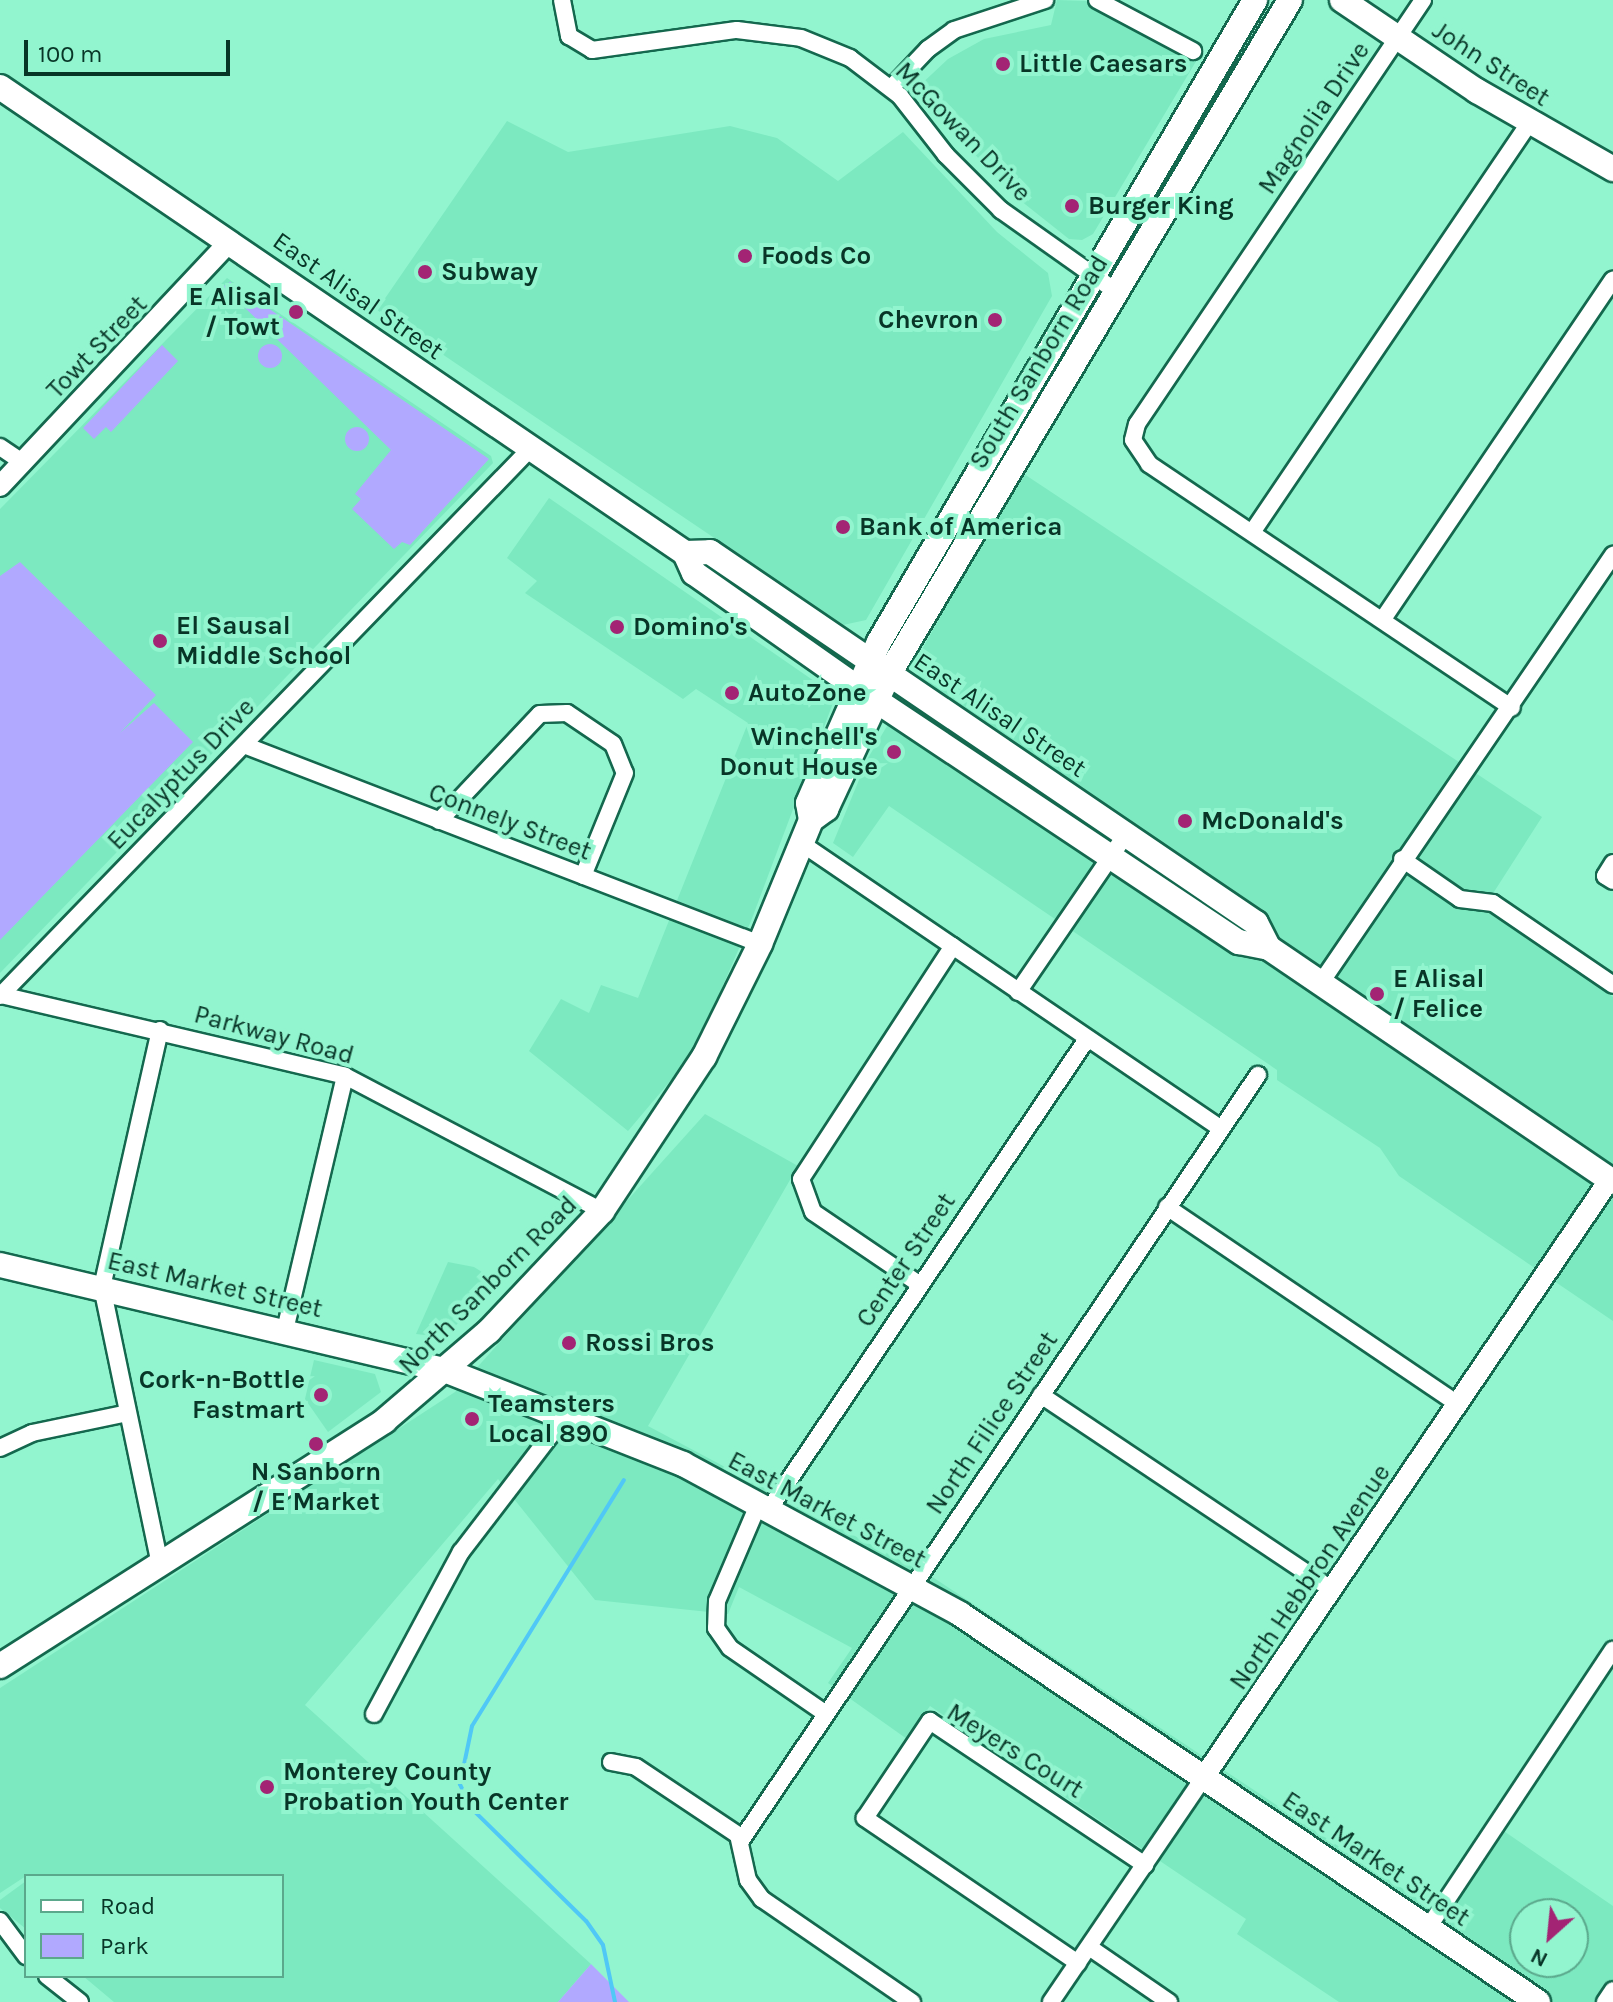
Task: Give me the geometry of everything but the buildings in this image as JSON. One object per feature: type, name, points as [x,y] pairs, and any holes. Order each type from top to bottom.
[{"type":"main road","name":"South Sanborn Road","points":[[879,667],[1091,277],[1255,0]]},
{"type":"main road","name":"South Sanborn Road","points":[[879,667],[1290,0]]},
{"type":"main road","name":"John Street","points":[[1342,0],[1529,123],[1613,169]]},
{"type":"main road","name":"East Alisal Street","points":[[0,87],[685,553],[694,573],[866,694],[1239,942],[1269,948],[1612,1179]]},
{"type":"main road","name":"East Alisal Street","points":[[685,553],[710,552],[1256,923],[1269,948]]},
{"type":"main road","name":"North Sanborn Road","points":[[0,1666],[362,1437],[447,1371],[602,1211],[704,1057],[760,944],[811,820],[826,809],[866,694],[879,667]]},
{"type":"main road","name":"East Market Street","points":[[0,1265],[285,1330],[447,1371],[566,1415],[683,1464],[979,1626],[1538,2002]]},
{"type":"street","name":"McGowan Drive","points":[[562,0],[569,36],[586,49],[737,30],[779,33],[839,52],[891,88],[960,171],[1001,210],[1091,277],[1114,290]]},
{"type":"street","points":[[891,88],[954,30],[1045,0]]},
{"type":"street","points":[[1097,0],[1193,51]]},
{"type":"street","name":"Magnolia Drive","points":[[1253,531],[1149,464],[1135,447],[1137,424],[1423,0]]},
{"type":"street","points":[[1512,708],[1253,531],[1529,123]]},
{"type":"street","name":"Towt Street","points":[[0,486],[229,242]]},
{"type":"street","points":[[1383,619],[1613,279]]},
{"type":"street","points":[[0,447],[22,462]]},
{"type":"street","name":"Eucalyptus Drive","points":[[0,995],[530,449]]},
{"type":"street","points":[[1320,984],[1402,859],[1512,708],[1613,555]]},
{"type":"street","points":[[439,821],[540,714],[567,713],[613,744],[625,773],[583,876]]},
{"type":"street","name":"Connely Street","points":[[244,745],[760,944]]},
{"type":"street","points":[[1018,992],[1125,836]]},
{"type":"street","points":[[801,843],[1220,1128]]},
{"type":"street","points":[[1402,859],[1460,899],[1493,903],[1613,985]]},
{"type":"street","points":[[1613,863],[1605,876],[1613,881]]},
{"type":"street","points":[[919,1284],[813,1212],[801,1179],[953,946]]},
{"type":"street","name":"Parkway Road","points":[[0,995],[160,1030],[345,1076],[602,1211]]},
{"type":"street","points":[[160,1030],[102,1287],[160,1565]]},
{"type":"street","name":"Center Street","points":[[826,1714],[730,1648],[716,1628],[717,1601],[763,1508],[1087,1039]]},
{"type":"street","name":"North Filice Street","points":[[742,1839],[1258,1075]]},
{"type":"street","points":[[285,1330],[345,1076]]},
{"type":"street","name":"North Hebbron Avenue","points":[[1051,2002],[1612,1179]]},
{"type":"street","points":[[1167,1207],[1458,1404]]},
{"type":"street","points":[[1041,1395],[1332,1590]]},
{"type":"street","points":[[1,1448],[32,1433],[128,1413]]},
{"type":"street","points":[[374,1714],[461,1552],[566,1415]]},
{"type":"street","points":[[1428,1928],[1613,1650]]},
{"type":"street","name":"Meyers Court","points":[[1078,1963],[865,1818],[930,1721],[1145,1865]]},
{"type":"street","points":[[611,1762],[636,1767],[742,1839],[748,1880],[762,1899],[912,2002]]},
{"type":"street","points":[[0,1921],[24,1953]]},
{"type":"street","points":[[1089,1947],[1169,2002]]},
{"type":"street","points":[[50,1978],[80,2002]]},
{"type":"street","points":[[1605,2002],[1613,1990]]},
{"type":"shaded area","points":[[1057,0],[1086,1],[1198,58],[1093,234],[1082,240],[1069,239],[1007,190],[916,89],[948,59],[984,39],[1051,25]]},
{"type":"shaded area","points":[[507,121],[568,152],[730,126],[777,138],[838,181],[903,132],[997,232],[1048,273],[1052,296],[866,620],[843,625],[377,310]]},
{"type":"shaded area","name":"El Sausal Middle School","points":[[227,278],[491,456],[493,463],[0,973],[0,509]]},
{"type":"shaded area","points":[[1021,472],[1542,817],[1483,909],[1613,997],[1613,1321],[1399,1176],[1380,1148],[1277,1080],[1277,1070],[889,806],[853,857],[833,843],[868,758],[918,674],[915,662]]},
{"type":"shaded area","points":[[549,498],[830,692],[833,703],[751,921],[693,1054],[628,1131],[529,1051],[561,999],[589,1013],[601,985],[638,998],[748,723],[696,689],[683,699],[525,593],[537,581],[507,558]]},
{"type":"shaded area","points":[[705,1114],[798,1166],[648,1426],[934,1578],[1432,1908],[1492,1823],[1613,1906],[1613,2002],[1339,2002],[1237,1934],[1246,1919],[930,1706],[907,1739],[828,1683],[852,1648],[739,1587],[728,1614],[595,1600],[498,1479],[305,1705],[591,1964],[558,2002],[114,2002],[85,1978],[284,1978],[284,1874],[24,1874],[24,1877],[0,1893],[0,1688],[455,1392]]},
{"type":"shaded area","points":[[448,1262],[474,1267],[501,1284],[443,1337],[416,1334]]},
{"type":"shaded area","points":[[314,1360],[375,1374],[381,1392],[328,1432],[305,1399]]},
{"type":"shaded area","points":[[24,1882],[24,1927],[0,1908],[0,1900]]},
{"type":"green space","points":[[230,282],[489,459],[410,545],[402,542],[394,549],[352,509],[361,499],[355,494],[391,450],[241,304],[222,306],[210,295]]},
{"type":"green space","points":[[270,344],[281,351],[282,356],[275,367],[270,368],[259,361],[258,356],[265,345]]},
{"type":"green space","points":[[162,345],[178,361],[111,432],[106,427],[94,439],[83,428]]},
{"type":"green space","points":[[357,427],[368,434],[369,439],[362,450],[357,451],[346,444],[345,439],[352,428]]},
{"type":"green space","points":[[20,562],[156,695],[120,733],[154,703],[193,742],[0,940],[0,576]]},
{"type":"green space","points":[[591,1964],[629,2002],[558,2002]]},
{"type":"waterway","points":[[615,2002],[603,1945],[586,1921],[472,1809],[460,1784],[472,1726],[624,1480]]},
{"type":"place","name":"Little Caesars","points":[[1003,64]]},
{"type":"place","name":"Burger King","points":[[1072,206]]},
{"type":"place","name":"Foods Co","points":[[745,256]]},
{"type":"place","name":"Subway","points":[[425,272]]},
{"type":"place","name":"E Alisal / Towt","points":[[296,312]]},
{"type":"place","name":"Chevron","points":[[995,320]]},
{"type":"place","name":"Bank of America","points":[[843,527]]},
{"type":"place","name":"Domino's","points":[[617,627]]},
{"type":"place","name":"El Sausal Middle School","points":[[160,641]]},
{"type":"place","name":"AutoZone","points":[[732,693]]},
{"type":"place","name":"Winchell's Donut House","points":[[894,752]]},
{"type":"place","name":"McDonald's","points":[[1185,821]]},
{"type":"place","name":"E Alisal / Felice","points":[[1377,994]]},
{"type":"place","name":"Rossi Bros","points":[[569,1343]]},
{"type":"place","name":"Cork-n-Bottle Fastmart","points":[[321,1395]]},
{"type":"place","name":"Teamsters Local 890","points":[[472,1419]]},
{"type":"place","name":"N Sanborn / E Market","points":[[316,1444]]},
{"type":"place","name":"Monterey County Probation Youth Center","points":[[267,1787]]}]
